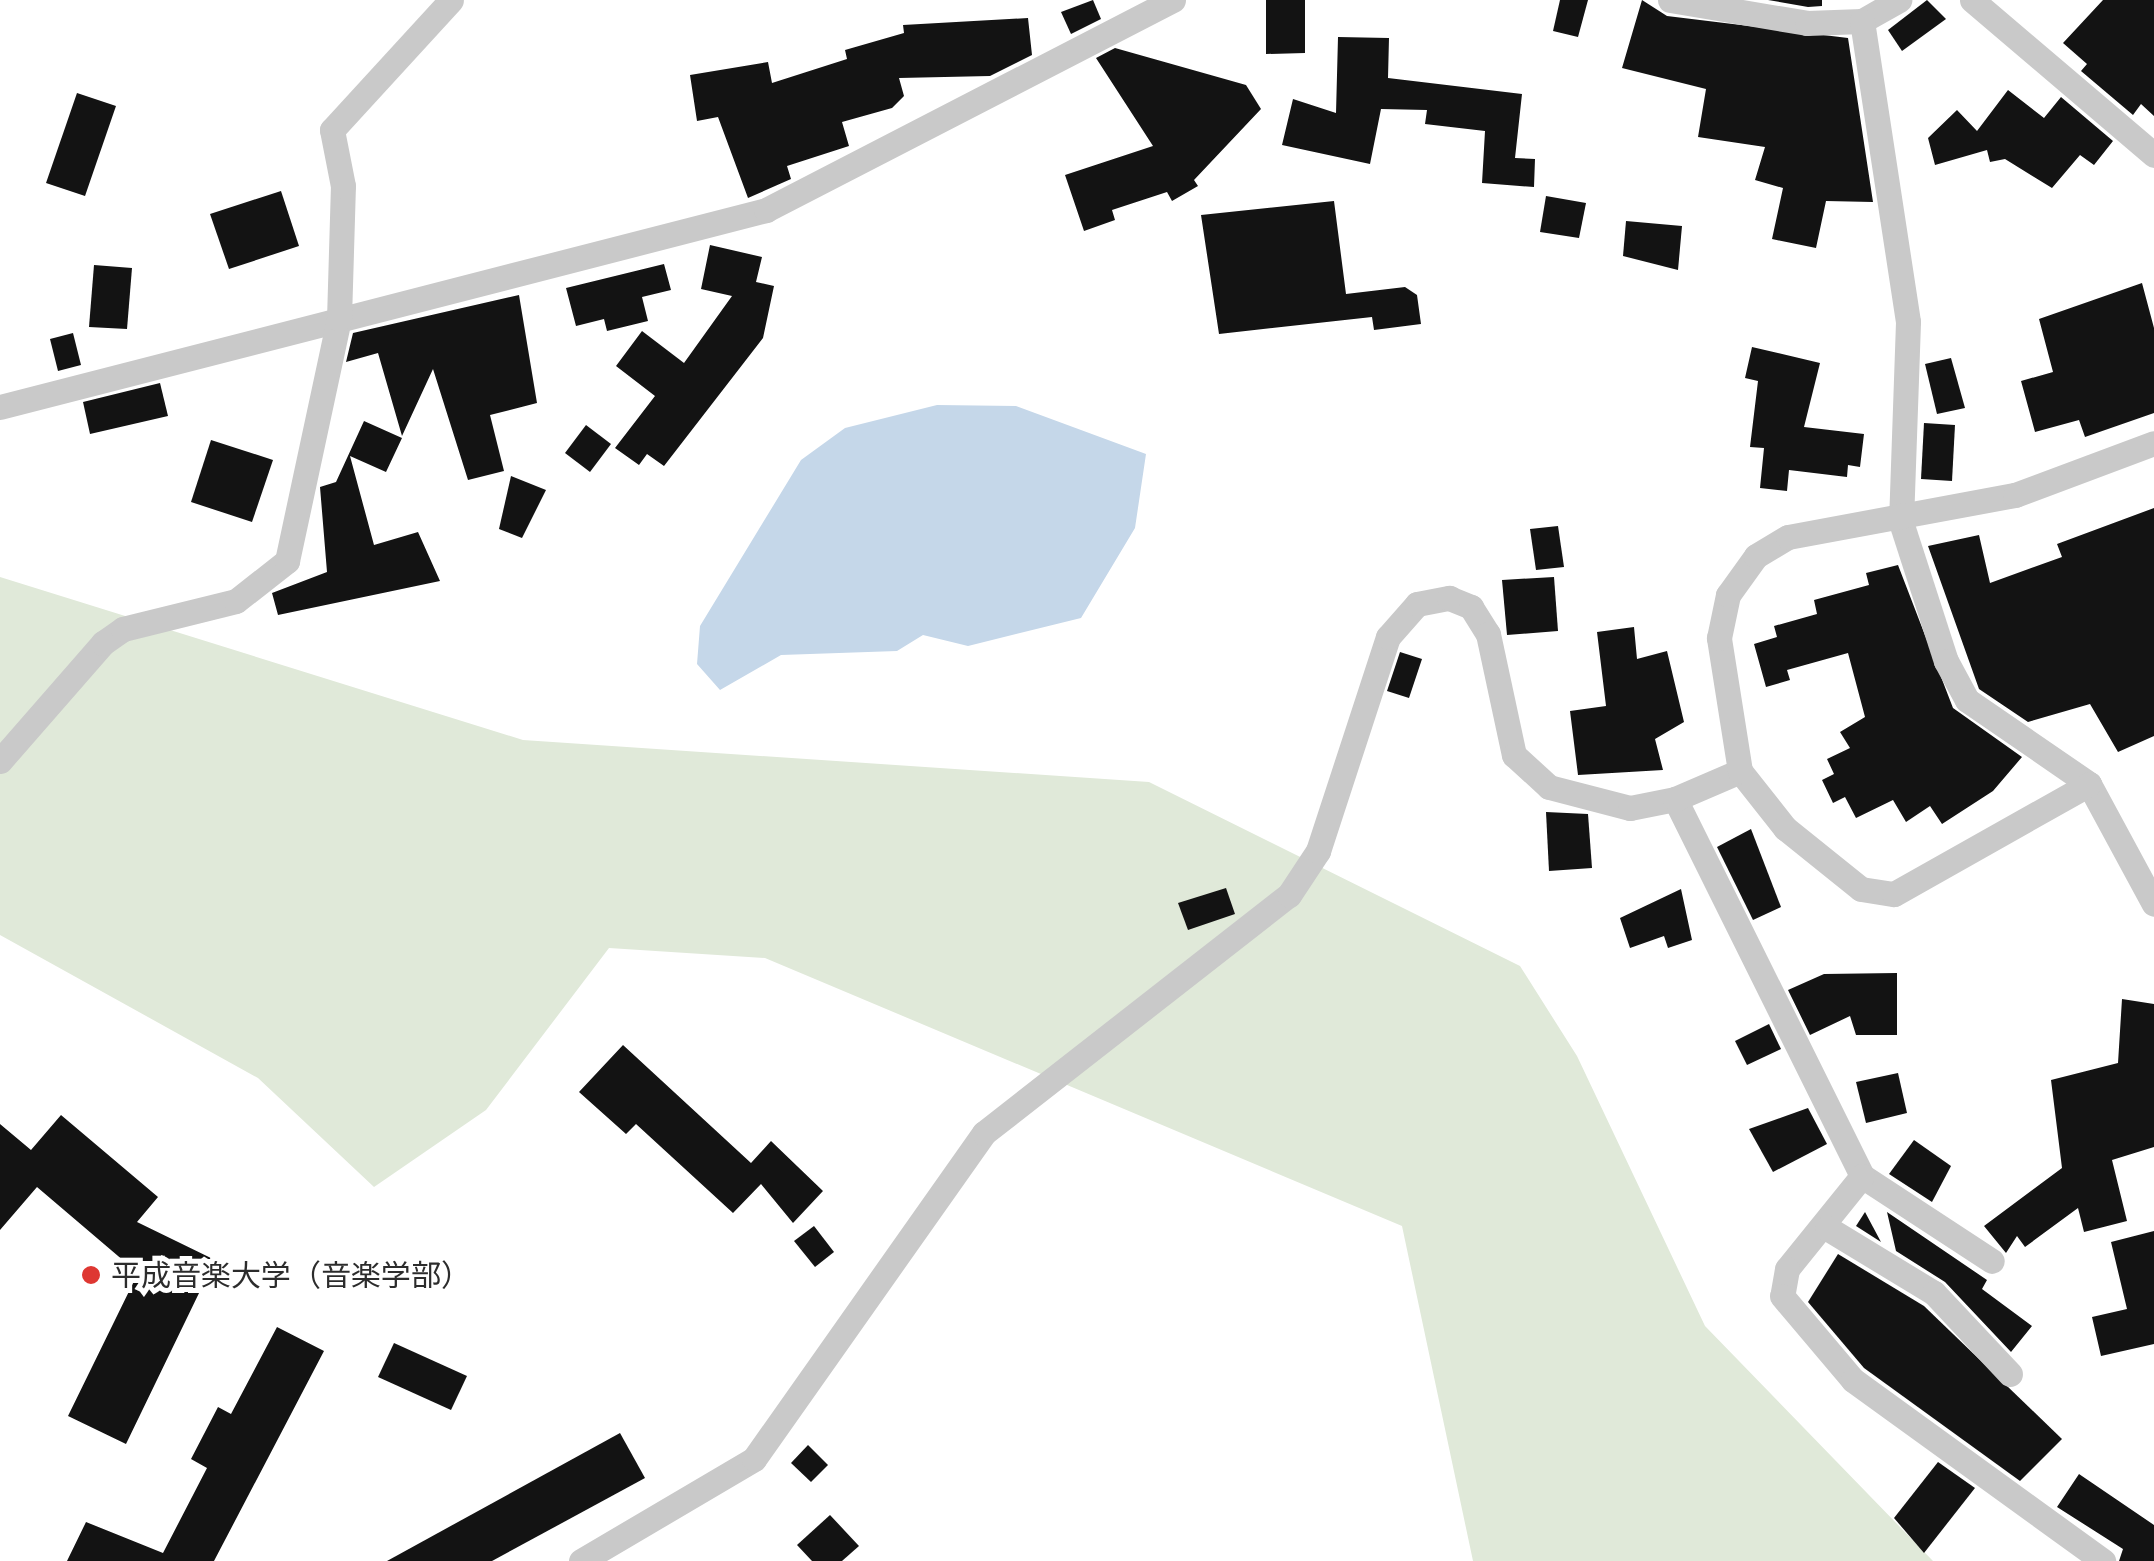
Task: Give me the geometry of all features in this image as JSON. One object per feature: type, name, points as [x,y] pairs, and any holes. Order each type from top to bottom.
[{"type":"street","points":[[0,761],[102,644],[123,629],[236,601],[286,560],[339,318],[343,186],[332,130],[451,0]]},
{"type":"street","points":[[0,408],[766,210],[1173,0]]},
{"type":"street","points":[[1670,0],[1738,17],[1862,21],[1899,0]]},
{"type":"street","points":[[1972,0],[2154,156]]},
{"type":"street","points":[[1862,21],[1908,322],[1901,522],[1967,700],[2089,784],[2154,904]]},
{"type":"street","points":[[2089,784],[1894,894],[1860,889],[1785,828],[1740,772],[1720,638],[1728,595],[1756,556],[1788,538],[1901,522],[2014,494],[2154,442]]},
{"type":"street","points":[[581,1561],[754,1459],[984,1134],[1289,895],[1318,851],[1388,637],[1417,604],[1449,598],[1471,606],[1488,634],[1514,754],[1549,787],[1630,808],[1675,799],[1740,772]]},
{"type":"street","points":[[1675,799],[1862,1176],[1992,1261]]},
{"type":"street","points":[[1862,1176],[1827,1228],[1787,1269],[1782,1296],[1809,1334],[1853,1380],[2103,1561]]},
{"type":"street","points":[[1827,1228],[1934,1293],[2010,1374]]},
{"type":"green space","points":[[0,577],[523,740],[1149,782],[1520,966],[1577,1056],[1705,1326],[1933,1561],[1473,1561],[1402,1226],[765,958],[609,948],[486,1110],[374,1187],[258,1078],[0,935]]},
{"type":"water","points":[[937,405],[1016,406],[1146,454],[1135,528],[1081,618],[968,646],[923,635],[897,651],[781,655],[720,690],[697,664],[700,626],[801,460],[845,428]]},
{"type":"building","points":[[1093,0],[1101,19],[1071,34],[1061,12]]},
{"type":"building","points":[[1266,0],[1305,0],[1305,53],[1266,54]]},
{"type":"building","points":[[1560,0],[1588,0],[1578,37],[1553,31]]},
{"type":"building","points":[[1642,0],[1667,16],[1848,38],[1873,202],[1826,201],[1816,248],[1772,239],[1783,188],[1755,180],[1765,147],[1698,137],[1706,89],[1622,68]]},
{"type":"building","points":[[1768,0],[1822,0],[1822,6],[1808,7]]},
{"type":"building","points":[[1927,0],[1946,19],[1902,51],[1888,30]]},
{"type":"building","points":[[2103,0],[2154,0],[2154,116],[2141,104],[2133,115],[2081,71],[2087,64],[2063,43]]},
{"type":"building","points":[[1028,18],[1032,55],[990,76],[899,78],[904,96],[892,108],[842,122],[849,146],[787,166],[791,179],[748,198],[718,117],[697,121],[690,75],[768,62],[772,83],[847,59],[845,50],[904,33],[903,25]]},
{"type":"building","points":[[1338,37],[1389,38],[1388,78],[1522,94],[1515,158],[1535,159],[1534,187],[1482,183],[1485,131],[1425,124],[1427,110],[1381,109],[1370,164],[1282,145],[1293,99],[1336,113]]},
{"type":"building","points":[[1115,48],[1246,85],[1261,109],[1194,180],[1198,186],[1172,201],[1167,192],[1112,210],[1115,220],[1084,231],[1065,175],[1153,146],[1096,58]]},
{"type":"building","points":[[2008,90],[2044,118],[2061,97],[2113,141],[2094,165],[2080,155],[2052,188],[2005,159],[1990,162],[1987,150],[1935,165],[1928,138],[1957,110],[1977,131]]},
{"type":"building","points":[[77,93],[116,106],[85,196],[46,183]]},
{"type":"building","points":[[281,191],[299,246],[229,269],[210,214]]},
{"type":"building","points":[[1546,196],[1586,203],[1579,238],[1540,232]]},
{"type":"building","points":[[1334,201],[1346,294],[1405,287],[1417,295],[1421,324],[1374,330],[1372,317],[1219,334],[1201,215]]},
{"type":"building","points":[[1626,221],[1682,226],[1678,270],[1623,256]]},
{"type":"building","points":[[710,245],[762,257],[756,282],[774,286],[763,338],[664,466],[647,454],[639,465],[615,448],[655,396],[616,366],[642,331],[684,363],[732,296],[701,289]]},
{"type":"building","points":[[664,264],[671,290],[642,297],[648,321],[607,331],[604,319],[576,326],[566,288]]},
{"type":"building","points":[[94,265],[132,268],[127,329],[89,327]]},
{"type":"building","points":[[2142,283],[2154,328],[2154,413],[2085,437],[2079,420],[2035,432],[2021,381],[2053,372],[2039,319]]},
{"type":"building","points":[[519,295],[537,403],[490,415],[504,471],[468,480],[433,369],[402,436],[378,353],[346,362],[353,333]]},
{"type":"building","points":[[73,333],[81,365],[58,371],[50,339]]},
{"type":"building","points":[[1752,347],[1820,363],[1804,427],[1864,434],[1860,467],[1848,465],[1847,477],[1789,470],[1787,491],[1760,488],[1764,448],[1750,447],[1758,381],[1745,378]]},
{"type":"building","points":[[1951,358],[1965,408],[1937,414],[1925,364]]},
{"type":"building","points":[[160,383],[168,416],[90,434],[83,402]]},
{"type":"building","points":[[364,421],[402,438],[386,472],[350,456],[374,545],[418,532],[440,581],[278,615],[272,593],[327,572],[320,487],[336,482]]},
{"type":"building","points":[[1924,423],[1955,425],[1952,481],[1921,479]]},
{"type":"building","points":[[586,425],[611,444],[590,472],[565,453]]},
{"type":"building","points":[[211,440],[273,460],[252,522],[191,502]]},
{"type":"building","points":[[511,476],[546,490],[522,538],[499,529]]},
{"type":"building","points":[[2154,508],[2154,736],[2118,752],[2090,704],[2028,722],[1979,689],[1928,546],[1979,535],[1990,583],[2062,557],[2057,544]]},
{"type":"building","points":[[1558,526],[1564,567],[1536,570],[1530,529]]},
{"type":"building","points":[[1898,565],[1953,708],[2022,757],[1993,791],[1942,824],[1930,806],[1906,822],[1893,800],[1856,818],[1845,797],[1833,803],[1822,780],[1834,774],[1827,759],[1850,748],[1840,732],[1865,717],[1848,653],[1787,670],[1790,680],[1766,687],[1754,644],[1777,637],[1774,626],[1817,614],[1814,600],[1869,585],[1866,573]]},
{"type":"building","points":[[1554,577],[1558,631],[1507,635],[1502,580]]},
{"type":"building","points":[[1634,627],[1637,659],[1667,651],[1684,722],[1655,739],[1663,770],[1578,775],[1570,711],[1606,706],[1597,632]]},
{"type":"building","points":[[1400,652],[1422,659],[1409,698],[1387,691]]},
{"type":"building","points":[[1546,812],[1588,814],[1592,868],[1549,871]]},
{"type":"building","points":[[1751,829],[1781,907],[1753,920],[1717,847]]},
{"type":"building","points":[[1226,888],[1235,914],[1188,930],[1178,903]]},
{"type":"building","points":[[1681,889],[1692,940],[1668,948],[1664,936],[1630,948],[1620,918]]},
{"type":"building","points":[[1897,973],[1897,1035],[1856,1035],[1850,1016],[1810,1035],[1788,990],[1824,974]]},
{"type":"building","points":[[2122,999],[2154,1004],[2154,1147],[2112,1160],[2127,1221],[2084,1232],[2078,1208],[2025,1247],[2017,1236],[2006,1253],[1984,1226],[2062,1168],[2051,1080],[2118,1063]]},
{"type":"building","points":[[1769,1024],[1781,1049],[1747,1065],[1735,1041]]},
{"type":"building","points":[[623,1045],[751,1163],[771,1141],[823,1191],[793,1223],[761,1184],[733,1213],[636,1124],[626,1134],[579,1092]]},
{"type":"building","points":[[1898,1073],[1907,1113],[1866,1123],[1856,1082]]},
{"type":"building","points":[[1808,1108],[1827,1144],[1773,1172],[1749,1129]]},
{"type":"building","points":[[61,1115],[158,1197],[137,1222],[215,1260],[126,1444],[68,1416],[138,1273],[37,1187],[0,1230],[0,1124],[31,1150]]},
{"type":"building","points":[[1914,1140],[1951,1166],[1932,1202],[1889,1174]]},
{"type":"building","points":[[1865,1212],[1881,1242],[1856,1226]]},
{"type":"building","points":[[1887,1212],[1987,1280],[1982,1289],[2032,1326],[2011,1352],[1945,1282],[1896,1251]]},
{"type":"building","points":[[814,1226],[834,1252],[815,1267],[794,1241]]},
{"type":"building","points":[[2154,1231],[2154,1344],[2101,1356],[2092,1317],[2127,1309],[2111,1242]]},
{"type":"building","points":[[1838,1254],[1924,1306],[2062,1439],[2020,1481],[1864,1368],[1808,1302]]},
{"type":"building","points":[[277,1327],[324,1351],[214,1561],[67,1561],[86,1522],[163,1553],[207,1468],[191,1459],[218,1407],[231,1414]]},
{"type":"building","points":[[394,1343],[467,1376],[451,1410],[378,1377]]},
{"type":"building","points":[[620,1433],[645,1478],[492,1561],[387,1561]]},
{"type":"building","points":[[808,1445],[828,1465],[811,1482],[791,1463]]},
{"type":"building","points":[[1938,1462],[1975,1488],[1924,1553],[1894,1518]]},
{"type":"building","points":[[2079,1474],[2154,1525],[2154,1561],[2119,1561],[2123,1549],[2057,1507]]},
{"type":"building","points":[[830,1515],[859,1546],[842,1561],[812,1561],[797,1545]]},
{"type":"place","name":"平成音楽大学（音楽学部）","points":[[91,1275]]}]
